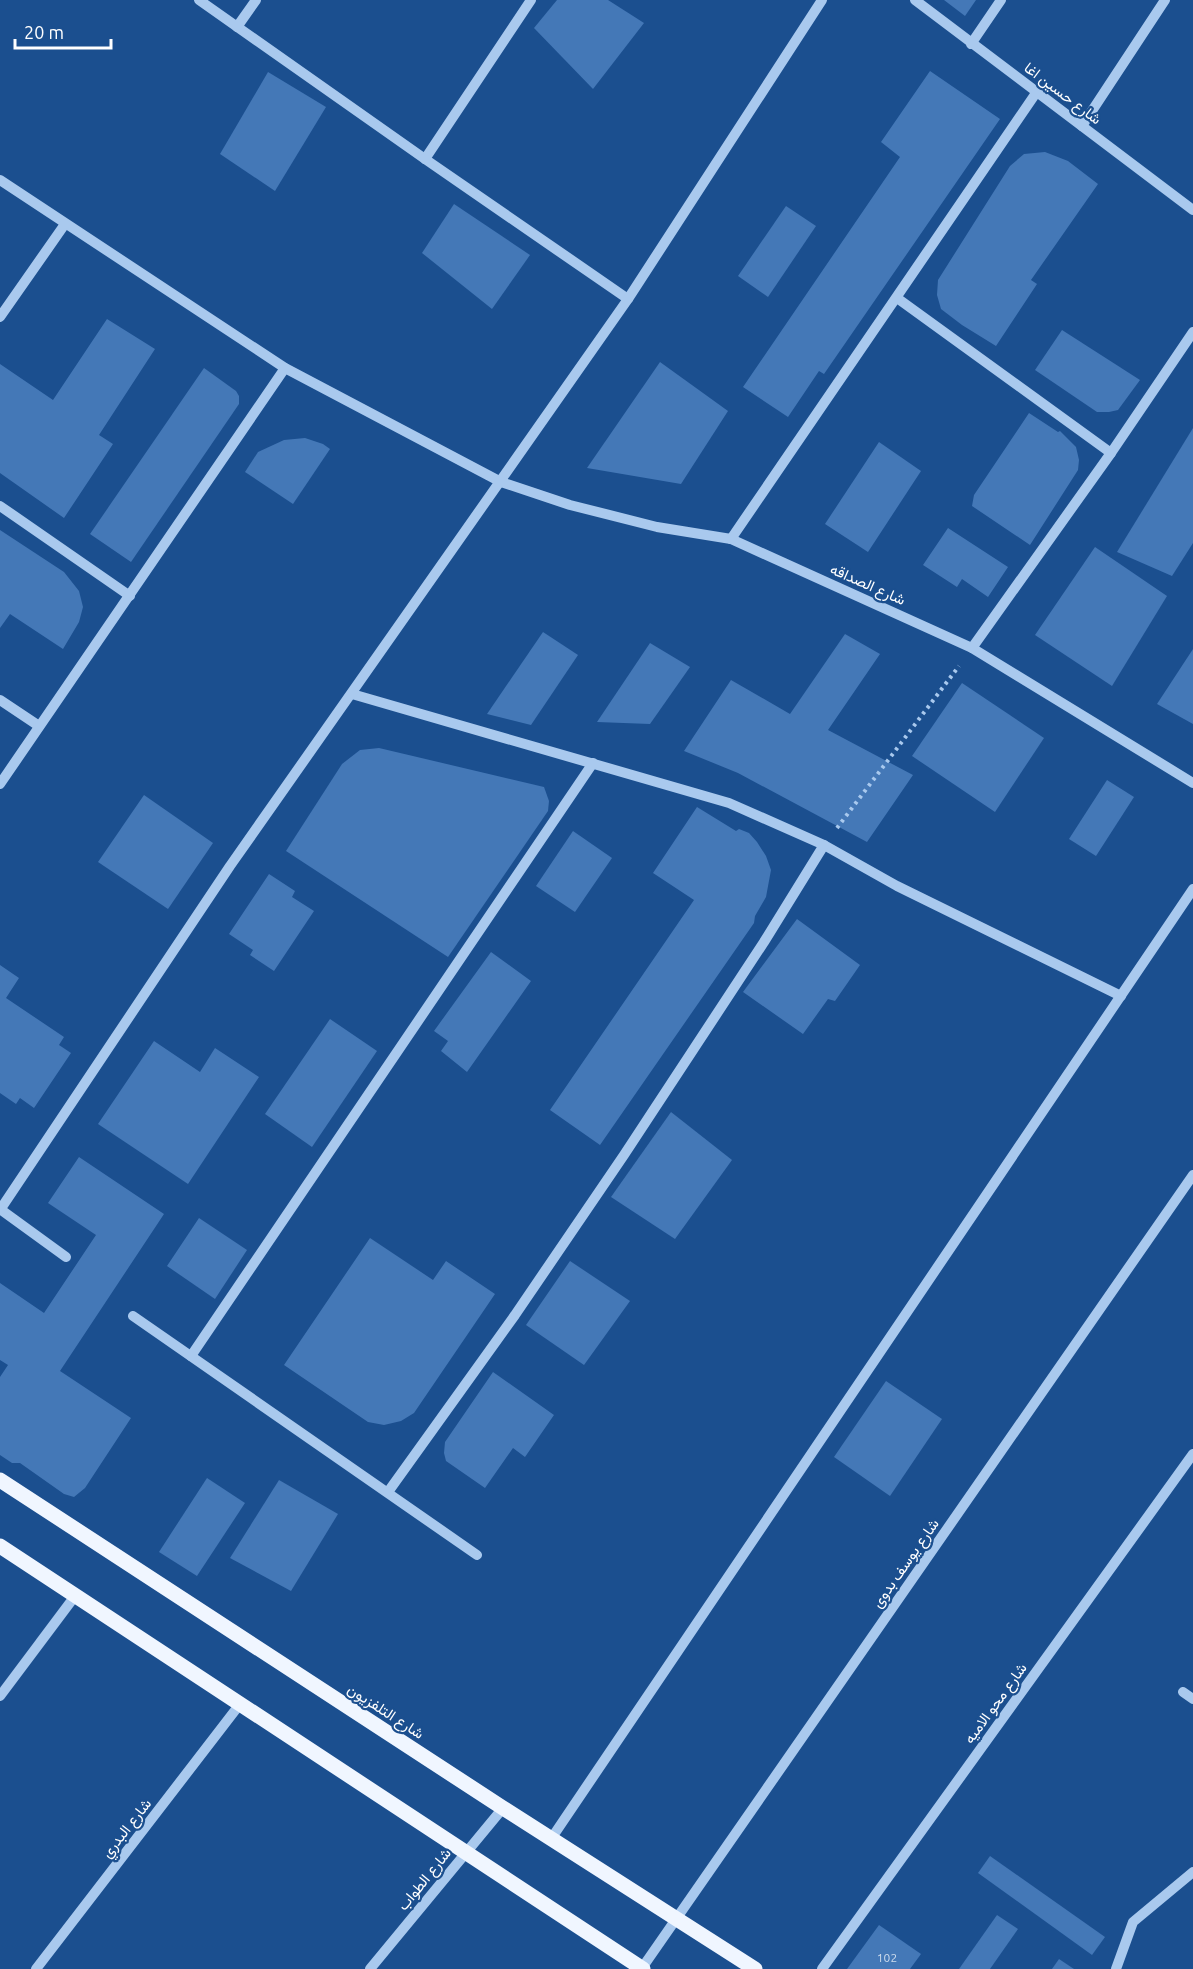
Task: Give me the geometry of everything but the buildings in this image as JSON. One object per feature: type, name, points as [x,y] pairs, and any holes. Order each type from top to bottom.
[{"type":"main road","name":"شارع التلفزيون","points":[[0,1480],[503,1809],[754,1969]]},
{"type":"main road","points":[[0,1546],[643,1969]]},
{"type":"street","points":[[199,0],[628,299]]},
{"type":"street","points":[[237,27],[256,0]]},
{"type":"street","points":[[425,159],[531,0]]},
{"type":"street","points":[[66,1257],[0,1210],[230,866],[628,299],[822,0]]},
{"type":"street","name":"شارع حسين اغا","points":[[915,0],[1193,210]]},
{"type":"street","points":[[971,44],[1001,0]]},
{"type":"street","points":[[1082,126],[1165,0]]},
{"type":"street","points":[[731,539],[1036,93]]},
{"type":"street","name":"شارع الصداقه","points":[[0,180],[285,368],[501,483],[570,506],[731,539],[972,648],[1193,783]]},
{"type":"street","points":[[0,317],[65,224]]},
{"type":"street","points":[[897,298],[1110,453]]},
{"type":"street","points":[[972,648],[1193,332]]},
{"type":"street","points":[[0,784],[285,368]]},
{"type":"street","points":[[0,506],[130,596]]},
{"type":"street","points":[[352,694],[729,803],[824,845],[897,885],[1121,996]]},
{"type":"street","points":[[0,700],[39,726]]},
{"type":"street","points":[[191,1356],[593,763]]},
{"type":"street","points":[[388,1492],[515,1315],[624,1155],[764,942],[824,845]]},
{"type":"street","points":[[551,1839],[1193,889]]},
{"type":"street","name":"شارع يوسف بدوى","points":[[643,1969],[1193,1175]]},
{"type":"street","points":[[133,1316],[477,1555]]},
{"type":"street","name":"شارع محو الاميه","points":[[822,1969],[1193,1454]]},
{"type":"street","points":[[0,1696],[75,1596]]},
{"type":"street","points":[[1183,1692],[1193,1699]]},
{"type":"street","name":"شارع البدري","points":[[36,1969],[240,1704]]},
{"type":"street","name":"شارع الطواب","points":[[370,1969],[503,1809]]},
{"type":"street","points":[[1116,1969],[1133,1922],[1193,1872]]},
{"type":"path","points":[[824,845],[972,648]]}]
